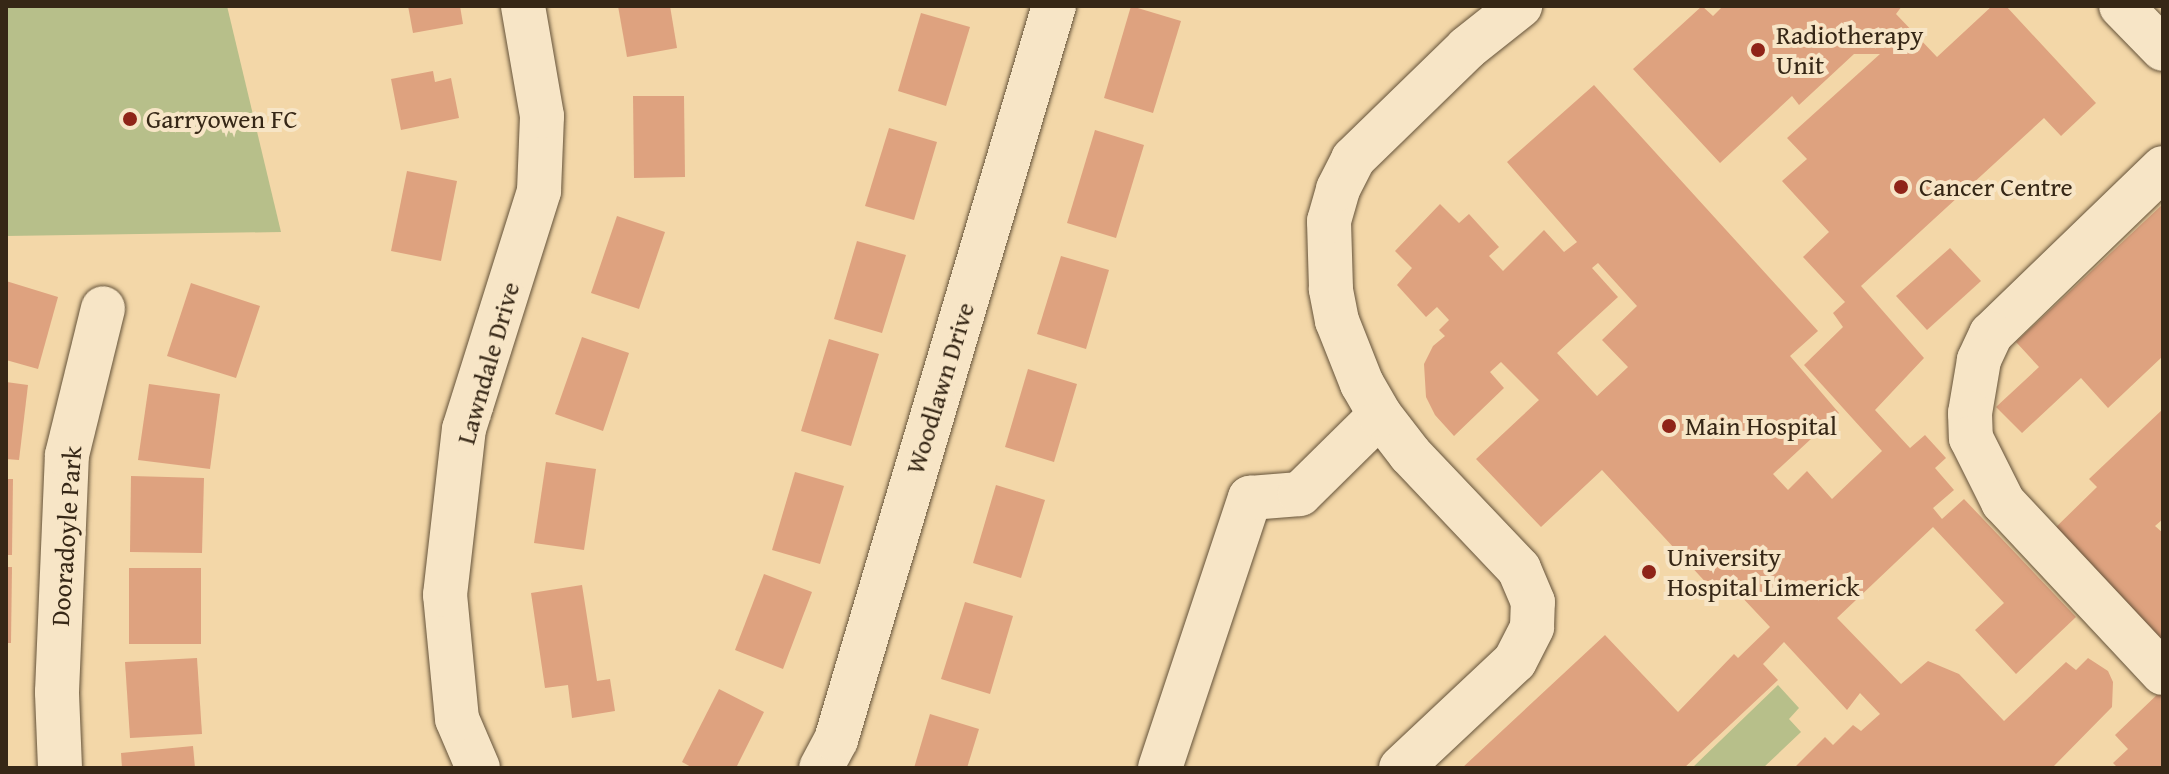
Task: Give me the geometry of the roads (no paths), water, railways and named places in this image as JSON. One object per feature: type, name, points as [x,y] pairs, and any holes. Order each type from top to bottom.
[{"type":"street","name":"Lawndale Drive","points":[[478,768],[457,719],[445,595],[464,429],[539,191],[542,116],[523,6]]},
{"type":"street","name":"Woodlawn Drive","points":[[821,768],[836,740],[1054,6]]},
{"type":"street","points":[[1401,768],[1515,661],[1525,645],[1534,614],[1527,583],[1519,569],[1410,454],[1380,415],[1348,355],[1337,321],[1329,221],[1338,189],[1353,159],[1467,48],[1520,6]]},
{"type":"street","points":[[2121,6],[2163,49]]},
{"type":"street","points":[[2163,168],[1991,334],[1976,373],[1970,413],[1971,438],[2003,502],[2163,673]]},
{"type":"street","name":"Dooradoyle Park","points":[[60,768],[57,692],[67,455],[103,308]]},
{"type":"street","points":[[1160,768],[1250,498],[1300,494],[1380,415]]},
{"type":"place","name":"Radiotherapy Unit","points":[[1758,50]]},
{"type":"place","name":"Garryowen FC","points":[[130,119]]},
{"type":"place","name":"Cancer Centre","points":[[1901,187]]},
{"type":"place","name":"Main Hospital","points":[[1669,426]]},
{"type":"place","name":"University Hospital Limerick","points":[[1649,572]]}]
